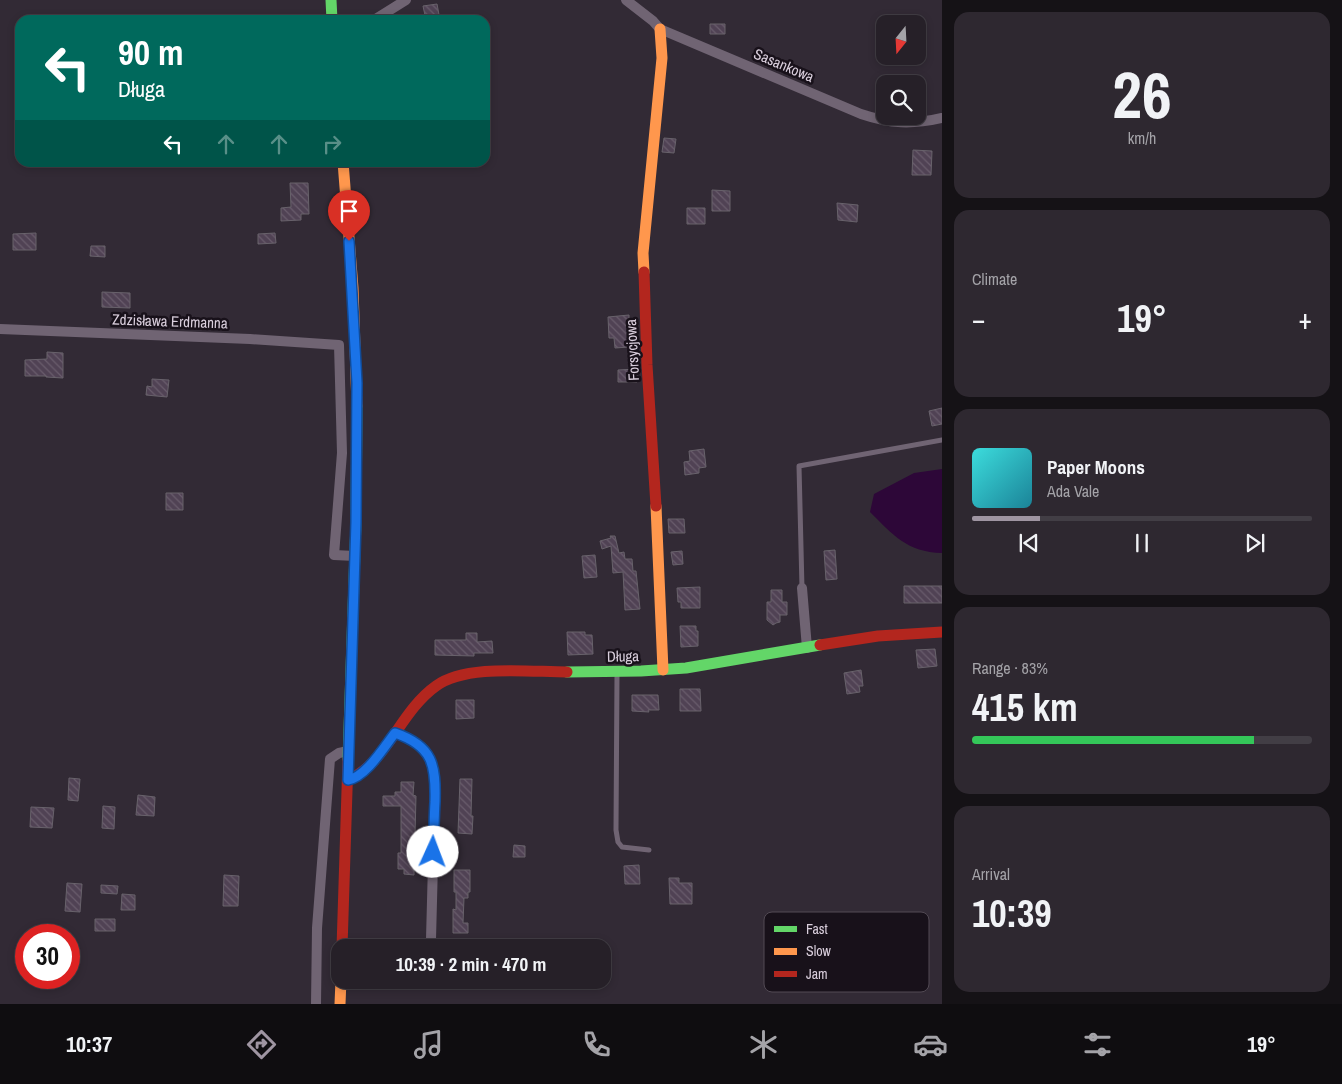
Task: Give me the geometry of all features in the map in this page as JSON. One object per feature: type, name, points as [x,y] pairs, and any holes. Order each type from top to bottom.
[{"type":"street","points":[[330,0],[332,15]]},
{"type":"street","points":[[382,15],[406,0]]},
{"type":"street","name":"Sasankowa","points":[[626,0],[653,21],[660,29],[841,106],[878,119],[906,123],[942,118]]},
{"type":"street","name":"Forsycjowa","points":[[660,29],[662,58],[643,254],[647,365],[659,553],[663,670]]},
{"type":"street","points":[[342,939],[355,556],[357,383],[343,167]]},
{"type":"street","name":"Zdzisława Erdmanna","points":[[0,328],[250,339],[339,345],[342,453],[334,555],[355,556]]},
{"type":"street","points":[[802,588],[807,648]]},
{"type":"street","name":"Długa","points":[[348,780],[354,779],[365,770],[406,717],[430,690],[440,682],[451,677],[486,672],[663,670],[879,636],[942,632]]},
{"type":"street","points":[[395,733],[416,742],[426,751],[434,766],[431,939]]},
{"type":"street","points":[[316,1004],[317,928],[330,759],[338,753],[348,751]]},
{"type":"street","points":[[340,1004],[341,989]]},
{"type":"lane","points":[[802,588],[800,466],[942,440]]},
{"type":"lane","points":[[618,672],[616,830],[618,842],[622,847],[649,850]]},
{"type":"shaded area","points":[[942,469],[942,553],[930,552],[910,546],[894,535],[870,512],[874,494],[914,473]]},
{"type":"building","points":[[437,4],[439,15],[425,15],[423,6]]},
{"type":"building","points":[[710,24],[725,24],[725,34],[710,34]]},
{"type":"building","points":[[664,138],[676,139],[674,153],[662,152]]},
{"type":"building","points":[[913,150],[932,151],[931,175],[912,175]]},
{"type":"building","points":[[290,183],[308,183],[309,214],[301,214],[301,220],[281,221],[281,208],[291,207]]},
{"type":"building","points":[[712,190],[730,191],[730,211],[712,211]]},
{"type":"building","points":[[837,203],[858,205],[857,222],[838,220]]},
{"type":"building","points":[[687,208],[705,208],[705,224],[687,224]]},
{"type":"building","points":[[36,233],[36,250],[13,250],[13,234]]},
{"type":"building","points":[[275,233],[276,243],[258,244],[258,234]]},
{"type":"building","points":[[91,246],[105,246],[105,257],[90,256]]},
{"type":"building","points":[[102,292],[130,293],[130,308],[102,307]]},
{"type":"building","points":[[629,315],[629,347],[615,348],[614,338],[609,338],[608,317]]},
{"type":"building","points":[[47,352],[63,353],[63,378],[25,376],[25,360],[47,359]]},
{"type":"building","points":[[637,369],[637,382],[618,382],[618,370]]},
{"type":"building","points":[[152,379],[169,380],[167,397],[146,395],[147,386],[152,387]]},
{"type":"building","points":[[942,408],[942,424],[932,426],[929,411]]},
{"type":"building","points":[[704,449],[706,467],[699,468],[699,473],[685,475],[684,462],[690,461],[689,451]]},
{"type":"building","points":[[166,493],[183,493],[183,510],[166,510]]},
{"type":"building","points":[[668,519],[684,519],[685,533],[669,533]]},
{"type":"building","points":[[610,536],[615,536],[619,553],[624,552],[625,559],[632,559],[633,571],[636,571],[640,609],[625,610],[623,572],[613,573],[611,546],[602,549],[600,541],[611,538]]},
{"type":"building","points":[[835,550],[837,579],[826,580],[824,551]]},
{"type":"building","points":[[682,551],[683,564],[673,565],[671,552]]},
{"type":"building","points":[[595,555],[597,577],[584,578],[582,556]]},
{"type":"building","points":[[904,586],[942,586],[942,603],[904,603]]},
{"type":"building","points":[[700,587],[700,608],[681,608],[681,602],[678,602],[677,588]]},
{"type":"building","points":[[771,590],[782,590],[782,602],[787,602],[787,615],[780,615],[780,622],[773,625],[767,620],[767,602],[771,602]]},
{"type":"building","points":[[680,626],[696,626],[698,646],[681,647]]},
{"type":"building","points":[[567,632],[585,632],[585,635],[592,635],[593,654],[568,655]]},
{"type":"building","points":[[466,633],[477,633],[477,642],[492,641],[493,653],[474,653],[474,656],[435,655],[435,640],[466,640]]},
{"type":"building","points":[[935,649],[937,666],[918,668],[916,650]]},
{"type":"building","points":[[861,670],[863,686],[859,686],[860,692],[847,694],[844,673]]},
{"type":"building","points":[[680,689],[700,689],[701,711],[680,711]]},
{"type":"building","points":[[632,695],[658,695],[659,710],[648,710],[649,712],[632,711]]},
{"type":"building","points":[[456,700],[474,700],[474,718],[456,719]]},
{"type":"building","points":[[69,778],[80,779],[78,801],[68,800]]},
{"type":"building","points":[[460,779],[472,779],[472,834],[458,833]]},
{"type":"building","points":[[401,782],[414,782],[413,795],[416,796],[414,875],[404,874],[404,869],[398,869],[398,853],[401,853],[401,806],[383,806],[383,796],[395,796],[395,792],[401,792]]},
{"type":"building","points":[[138,795],[155,797],[154,816],[136,815]]},
{"type":"building","points":[[103,806],[115,807],[114,829],[102,828]]},
{"type":"building","points":[[31,807],[54,808],[52,828],[30,827]]},
{"type":"building","points":[[514,845],[525,846],[525,857],[513,857]]},
{"type":"building","points":[[639,865],[640,884],[625,884],[624,866]]},
{"type":"building","points":[[454,870],[470,870],[470,892],[468,892],[468,898],[464,898],[463,923],[468,923],[468,933],[453,933],[453,909],[456,910]]},
{"type":"building","points":[[224,875],[239,876],[238,906],[223,906]]},
{"type":"building","points":[[669,878],[679,878],[679,883],[692,883],[692,904],[670,904]]},
{"type":"building","points":[[67,883],[82,884],[80,912],[65,911]]},
{"type":"building","points":[[101,885],[118,886],[117,894],[101,893]]},
{"type":"building","points":[[122,894],[135,895],[135,910],[121,910]]},
{"type":"building","points":[[95,919],[115,919],[115,931],[95,931]]},
{"type":"traffic: fast","points":[[331,0],[332,15]]},
{"type":"traffic: fast","points":[[348,759],[356,521],[357,406]]},
{"type":"traffic: fast","points":[[567,672],[686,668],[820,645]]},
{"type":"traffic: slow","points":[[644,272],[643,253],[662,58],[660,29]]},
{"type":"traffic: slow","points":[[343,167],[353,288],[357,406]]},
{"type":"traffic: slow","points":[[656,506],[663,670]]},
{"type":"traffic: slow","points":[[340,1004],[341,989]]},
{"type":"traffic: jam","points":[[644,272],[647,365],[656,506]]},
{"type":"traffic: jam","points":[[820,645],[878,636],[942,632]]},
{"type":"traffic: jam","points":[[348,780],[363,771],[375,760],[424,696],[436,686],[449,679],[481,672],[567,672]]},
{"type":"traffic: jam","points":[[342,939],[348,759]]},
{"type":"route","points":[[349,241],[357,383],[356,522],[348,780],[354,779],[370,765],[395,733],[416,742],[426,751],[434,766],[433,852]]}]
